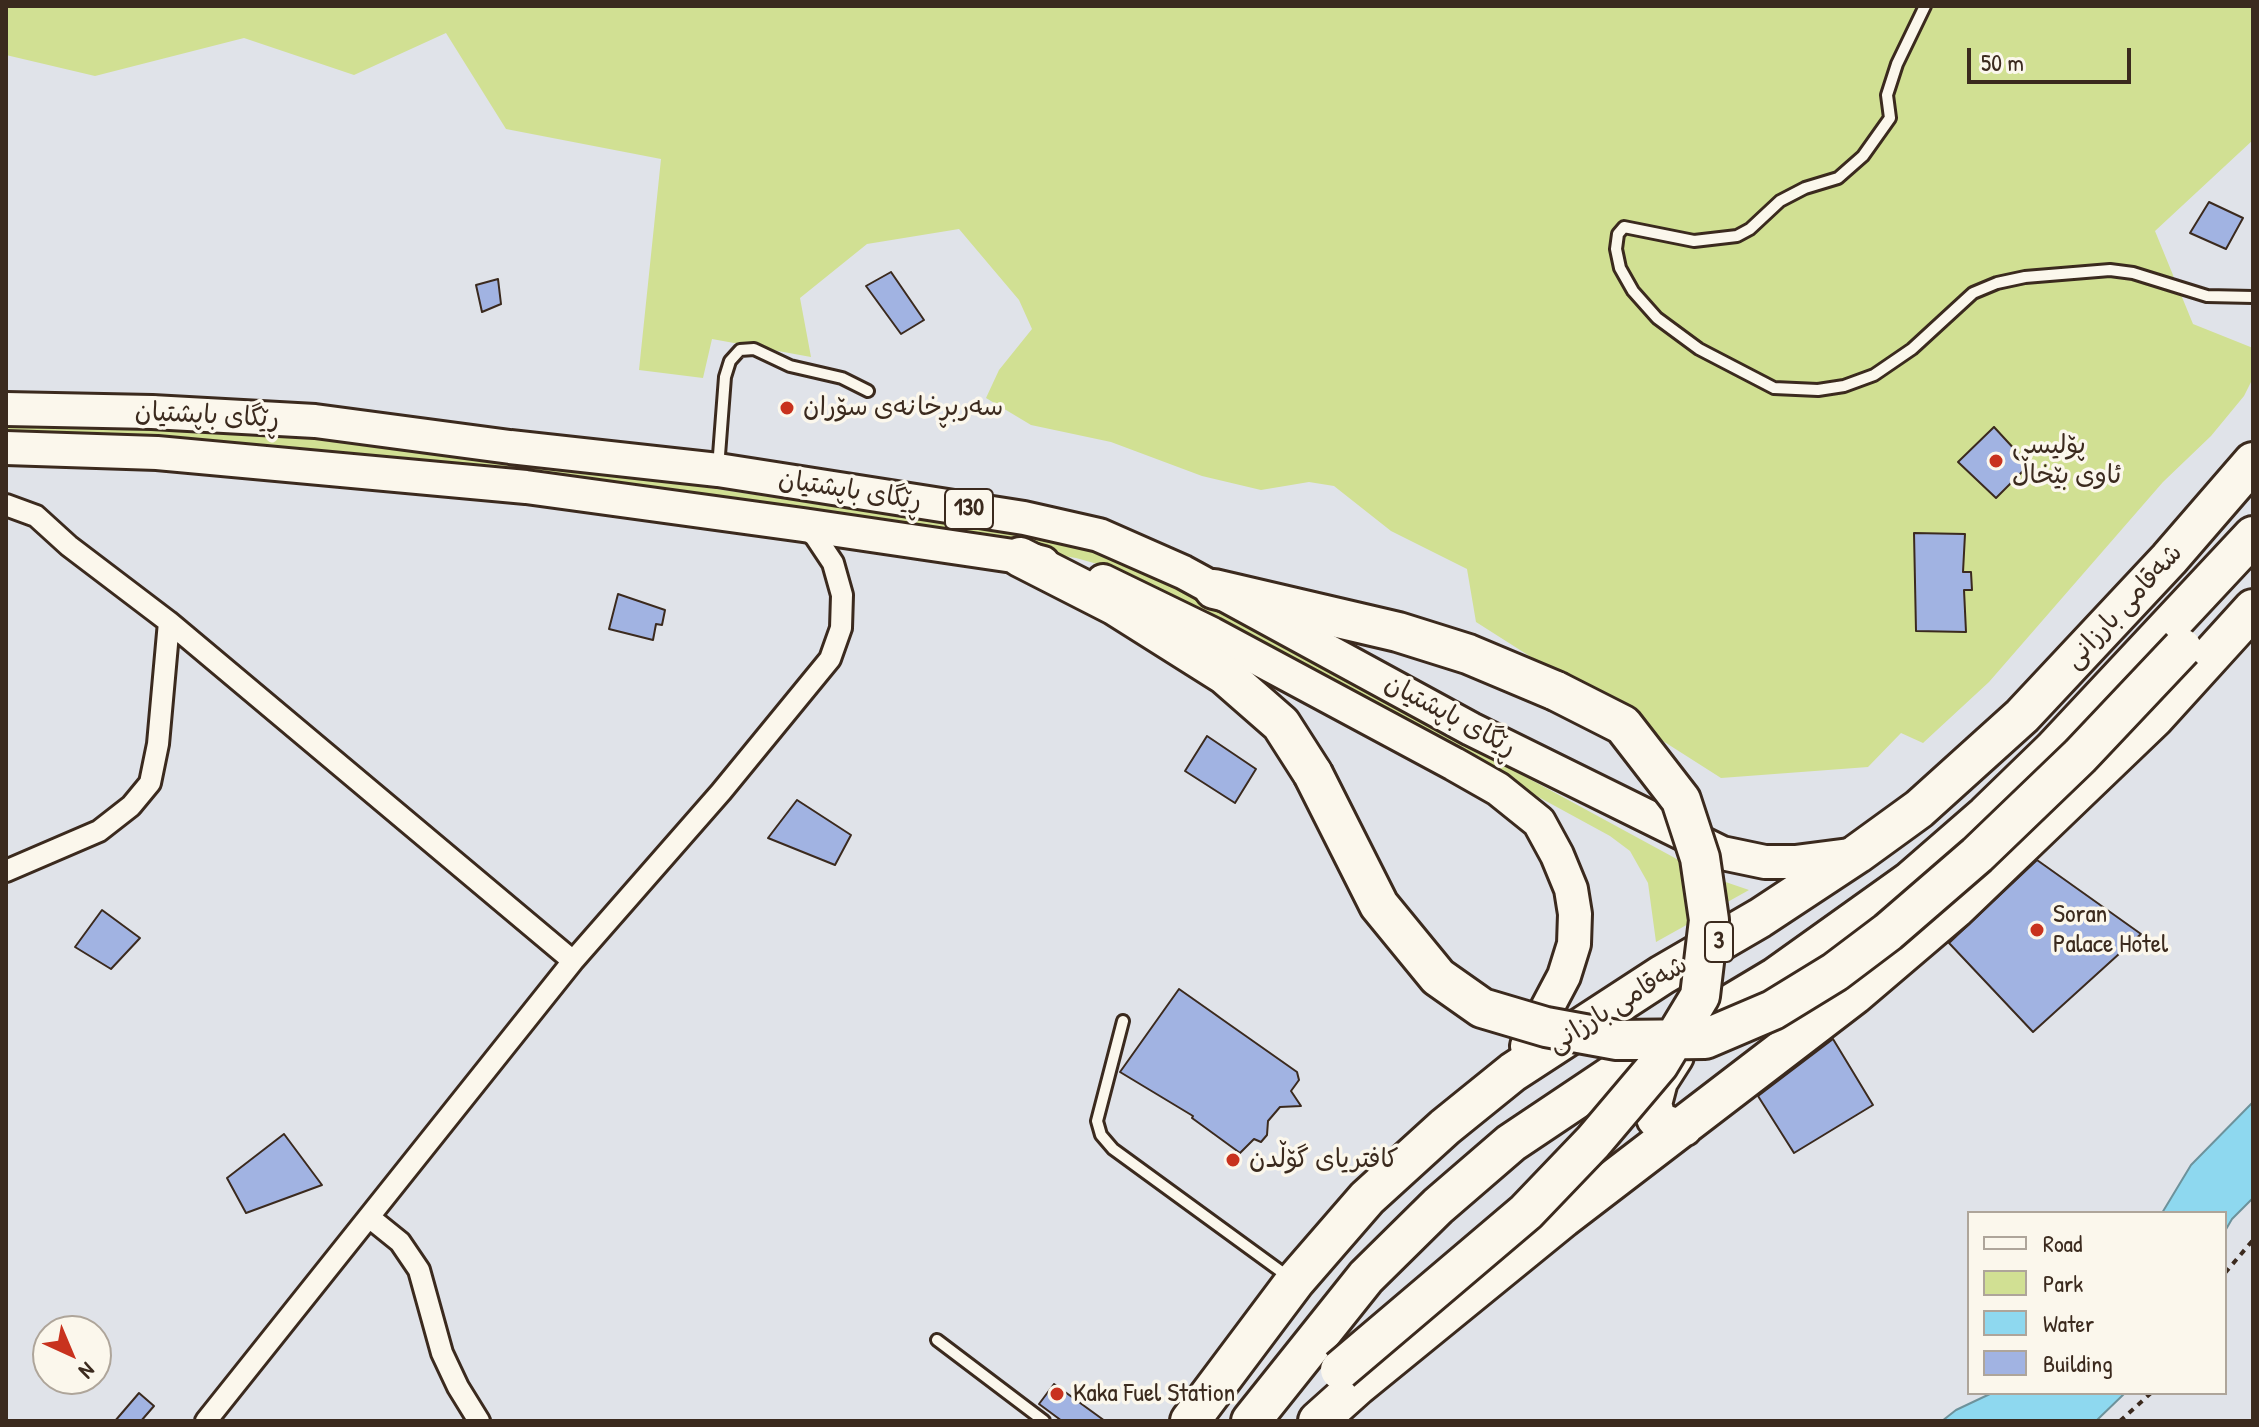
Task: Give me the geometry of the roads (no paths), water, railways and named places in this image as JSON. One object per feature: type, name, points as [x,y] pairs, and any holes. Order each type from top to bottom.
[{"type":"highway","name":"شەقامی بارزانی","points":[[1190,1421],[1295,1281],[1367,1198],[1445,1127],[1513,1072],[1857,854],[1919,809],[2022,716],[2169,559],[2253,462]]},
{"type":"highway","name":"شەقامی بارزانی","points":[[1251,1421],[1366,1277],[1438,1206],[1511,1143],[1617,1072],[1776,977],[1909,882],[1986,815],[2053,750],[2253,536]]},
{"type":"highway","points":[[1020,557],[1114,605],[1225,675],[1281,724],[1313,774],[1379,905],[1438,977],[1482,1008],[1546,1027],[1617,1040],[1705,1039],[1773,1010],[1835,972],[1888,932],[1977,855],[2057,778],[2182,648],[2253,556]]},
{"type":"highway","points":[[1214,589],[1398,632],[1468,654],[1556,691],[1623,725],[1681,800],[1700,858],[1709,920],[1700,996],[1659,1064],[1593,1142],[1526,1212],[1340,1370],[1287,1421]]},
{"type":"highway","points":[[1318,1421],[1487,1279],[1854,995],[1956,908],[2154,718],[2253,609]]},
{"type":"highway","points":[[1625,1172],[1645,1141],[1658,1081],[1670,1061],[1698,1030],[1723,1009]]},
{"type":"highway","points":[[1652,1104],[1661,1123],[1675,1128],[1683,1127]]},
{"type":"main road","name":"ڕێگای باپشتیان","points":[[6,409],[152,412],[315,421],[718,470],[1024,518],[1099,535],[1183,572],[1471,729],[1722,853],[1765,862],[1795,862],[1857,854]]},
{"type":"main road","name":"ڕێگای باپشتیان","points":[[6,448],[157,453],[526,487],[1020,557],[1092,576],[1212,634],[1454,764],[1498,789],[1539,822],[1571,889],[1575,914],[1574,944],[1564,976],[1513,1072]]},
{"type":"street","points":[[6,505],[36,516],[69,546],[169,622],[573,961]]},
{"type":"street","points":[[206,1421],[573,961],[721,792],[830,659],[841,628],[839,579],[829,556],[803,525]]},
{"type":"street","points":[[6,871],[99,831],[131,806],[150,783],[158,744],[169,622]]},
{"type":"street","points":[[369,1217],[400,1242],[419,1270],[442,1353],[479,1421]]},
{"type":"lane","points":[[1925,6],[1890,85],[1887,95],[1890,118],[1863,156],[1838,178],[1805,188],[1780,201],[1750,229],[1737,236],[1694,241],[1624,227],[1618,234],[1616,249],[1620,268],[1633,291],[1657,318],[1699,349],[1774,388],[1818,390],[1844,386],[1874,375],[1912,349],[1973,293],[1997,283],[2025,277],[2110,270],[2133,273],[2207,296],[2253,297]]},
{"type":"lane","points":[[718,470],[725,377],[730,361],[740,350],[754,349],[790,366],[842,378],[868,391]]},
{"type":"lane","points":[[1123,1021],[1097,1121],[1101,1135],[1113,1149],[1295,1281]]},
{"type":"lane","points":[[937,1340],[1044,1421]]},
{"type":"water","points":[[2253,1102],[2253,1198],[2227,1228],[2227,1211],[2163,1211],[2191,1165]]},
{"type":"water","points":[[1988,1395],[2123,1395],[2096,1421],[1942,1421],[1956,1410]]},
{"type":"place","name":"سەربڕخانەی سۆران","points":[[787,408]]},
{"type":"place","name":"پۆلیسی ئاوی بێخاڵ","points":[[1996,461]]},
{"type":"place","name":"Soran Palace Hotel","points":[[2037,930]]},
{"type":"place","name":"کافتریای گۆڵدن","points":[[1233,1160]]},
{"type":"place","name":"Kaka Fuel Station","points":[[1057,1394]]}]
